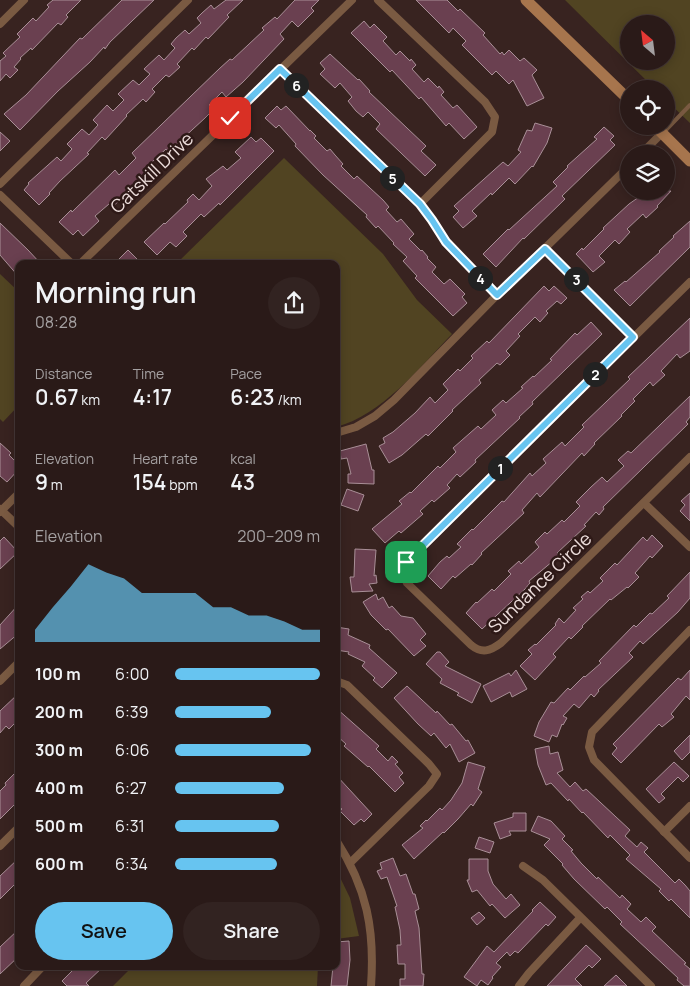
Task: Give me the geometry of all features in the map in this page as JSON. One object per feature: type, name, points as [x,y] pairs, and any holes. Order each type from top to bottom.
[{"type":"main road","points":[[526,0],[620,91]]},
{"type":"main road","points":[[664,135],[690,161]]},
{"type":"street","points":[[0,24],[24,0]]},
{"type":"street","points":[[0,184],[188,0]]},
{"type":"street","name":"Catskill Drive","points":[[84,260],[352,0]]},
{"type":"street","points":[[378,0],[485,102],[495,117],[492,132],[420,204]]},
{"type":"street","points":[[280,69],[420,204],[446,242],[497,295]]},
{"type":"street","points":[[340,432],[356,427],[375,416],[394,400],[497,295],[620,175]]},
{"type":"street","points":[[0,196],[68,260]]},
{"type":"street","points":[[545,249],[633,337]]},
{"type":"street","name":"Sundance Circle","points":[[690,282],[408,559],[403,566],[404,578],[471,645],[480,650],[490,650],[500,643],[690,457]]},
{"type":"street","points":[[15,497],[0,510],[15,523]]},
{"type":"street","points":[[644,502],[690,547]]},
{"type":"street","points":[[690,630],[592,732],[589,747],[594,760],[690,858]]},
{"type":"street","points":[[0,681],[15,666]]},
{"type":"street","points":[[340,682],[347,685],[437,774],[429,786],[350,863]]},
{"type":"street","points":[[664,832],[690,806]]},
{"type":"street","points":[[0,846],[15,831]]},
{"type":"street","points":[[340,847],[350,863],[364,897],[370,922],[373,941],[371,986]]},
{"type":"street","points":[[523,866],[543,880],[651,986]]},
{"type":"street","points":[[519,986],[580,918]]},
{"type":"street","points":[[24,986],[39,970]]},
{"type":"lane","points":[[675,117],[690,105]]},
{"type":"shaded area","points":[[565,0],[690,0],[690,123],[675,109],[675,80],[646,80],[636,70],[675,70],[675,15],[620,15],[620,54]]},
{"type":"shaded area","points":[[284,158],[383,254],[417,300],[452,334],[413,375],[384,401],[353,421],[340,426],[340,260],[180,260]]},
{"type":"shaded area","points":[[0,274],[15,288],[15,409],[3,422],[0,419]]},
{"type":"shaded area","points":[[340,877],[350,898],[359,936],[340,938]]},
{"type":"shaded area","points":[[129,970],[318,970],[317,986],[113,986]]},
{"type":"building","points":[[53,0],[81,0],[66,15],[68,17],[61,25],[58,23],[32,50],[31,48],[20,58],[14,67],[18,70],[10,78],[6,74],[0,81],[0,61],[6,56],[3,53],[20,37],[17,34],[33,18],[36,21],[49,7],[47,5]]},
{"type":"building","points":[[122,0],[154,0],[105,49],[104,47],[58,91],[20,130],[4,114],[26,95],[80,38],[82,39]]},
{"type":"building","points":[[226,0],[243,0],[227,15],[229,17],[208,39],[206,37],[194,50],[192,48],[177,64],[180,67],[169,77],[166,75],[152,89],[155,92],[146,102],[143,99],[126,115],[105,140],[102,137],[87,153],[89,154],[60,181],[39,205],[24,190],[28,183],[57,157],[61,161],[72,149],[67,144],[82,129],[89,135],[98,125],[93,120],[107,105],[113,111],[124,100],[118,94],[133,80],[139,85],[150,74],[144,69],[159,55],[164,60],[175,48],[171,44],[176,38],[185,30],[189,34],[201,23],[197,18],[202,13],[211,5],[214,9]]},
{"type":"building","points":[[295,0],[319,0],[311,8],[314,11],[298,27],[292,21],[280,34],[284,39],[243,82],[226,97],[222,92],[209,105],[214,109],[205,118],[168,152],[166,149],[152,162],[155,165],[128,193],[112,207],[109,204],[95,216],[99,221],[83,236],[78,230],[73,235],[59,222],[71,210],[72,212],[115,170],[119,175],[136,158],[132,153],[219,69],[230,59],[232,60],[264,30],[262,28],[275,17],[277,19]]},
{"type":"building","points":[[416,0],[447,0],[458,11],[460,9],[485,33],[483,35],[500,54],[502,52],[504,55],[509,50],[520,61],[524,58],[537,70],[532,75],[544,98],[527,106],[513,80],[509,84],[496,71],[492,75],[462,45],[466,41],[453,28],[449,33]]},
{"type":"building","points":[[364,21],[370,28],[374,24],[387,37],[383,41],[396,55],[400,51],[410,61],[411,59],[416,65],[412,69],[424,82],[428,78],[438,88],[439,86],[444,92],[441,95],[453,108],[457,105],[477,127],[464,139],[449,123],[446,126],[421,97],[419,99],[392,70],[390,72],[351,33]]},
{"type":"building","points":[[330,54],[359,79],[369,92],[426,146],[421,151],[436,165],[425,176],[376,129],[380,124],[368,112],[363,117],[356,111],[348,101],[352,97],[340,83],[335,88],[320,74],[325,69],[320,63]]},
{"type":"building","points":[[277,106],[281,110],[286,106],[316,136],[314,138],[327,151],[330,149],[343,164],[341,166],[354,179],[357,176],[383,200],[389,207],[386,210],[397,222],[401,219],[414,234],[409,239],[422,250],[436,267],[432,272],[444,284],[450,279],[465,294],[462,297],[467,303],[453,316],[415,278],[417,276],[403,261],[407,257],[378,226],[376,228],[366,217],[367,215],[323,175],[295,146],[296,144],[279,125],[276,128],[265,118]]},
{"type":"building","points":[[535,123],[552,128],[547,143],[533,167],[515,184],[509,178],[492,195],[491,193],[472,211],[477,216],[463,228],[453,217],[459,211],[454,206],[503,162],[508,166],[521,152],[518,150],[527,130],[532,131]]},
{"type":"building","points":[[604,127],[614,136],[610,140],[615,145],[562,196],[565,199],[523,238],[496,267],[483,254],[557,186],[553,182],[567,166],[597,139],[594,137]]},
{"type":"building","points":[[0,132],[10,141],[0,151]]},
{"type":"building","points":[[251,137],[256,142],[261,138],[274,151],[220,205],[219,203],[204,217],[201,214],[183,232],[187,236],[176,247],[170,242],[157,255],[144,242],[188,202],[187,200],[193,194],[199,200],[212,186],[206,179],[223,166],[227,170],[241,158],[235,152]]},
{"type":"building","points":[[635,200],[663,200],[646,218],[643,214],[627,229],[630,232],[619,244],[615,240],[599,256],[605,262],[593,272],[576,254],[582,248],[583,250]]},
{"type":"building","points":[[690,221],[690,247],[630,306],[614,290],[660,252],[673,236]]},
{"type":"building","points":[[0,223],[37,260],[15,260],[15,272],[0,255]]},
{"type":"building","points":[[128,250],[138,260],[118,260]]},
{"type":"building","points":[[544,286],[549,291],[554,286],[567,298],[561,304],[557,301],[546,311],[548,313],[540,322],[535,317],[518,334],[520,336],[506,351],[510,355],[500,365],[497,363],[479,380],[481,383],[428,436],[426,434],[402,455],[389,463],[379,446],[385,443],[383,438],[415,413],[430,397],[435,403],[448,390],[443,384],[458,369],[460,371],[473,358],[471,356],[487,341],[489,343]]},
{"type":"building","points":[[690,318],[690,351],[680,358],[677,354],[661,371],[665,375],[653,386],[650,382],[633,399],[635,401],[594,443],[584,456],[582,453],[540,497],[537,493],[522,510],[524,513],[481,553],[472,565],[455,578],[453,576],[441,589],[428,576],[440,562],[447,556],[449,558],[461,547],[457,544],[502,501],[504,502],[530,473],[532,476],[546,463],[543,459],[562,442],[565,446],[584,427],[582,425],[630,379],[628,377]]},
{"type":"building","points":[[591,322],[602,334],[532,402],[533,404],[520,418],[475,460],[476,462],[460,477],[457,474],[447,485],[450,488],[420,511],[423,514],[401,533],[399,531],[385,543],[372,529],[402,504],[399,501],[411,493],[438,466],[440,468],[456,452],[453,448],[478,426],[481,429],[496,415],[492,410],[503,400],[506,403],[523,388],[521,387],[552,360],[550,359],[575,333],[577,335]]},
{"type":"building","points":[[690,396],[690,417],[686,422],[688,424],[603,507],[604,509],[599,515],[596,512],[584,525],[586,526],[557,553],[559,555],[529,581],[530,583],[525,589],[482,629],[466,613],[492,589],[494,591],[511,574],[508,571],[519,561],[521,564],[539,547],[535,542],[545,532],[547,534],[562,520],[564,522],[580,506],[576,502],[591,487],[602,477],[607,482],[624,466],[618,460],[628,451],[631,453]]},
{"type":"building","points":[[0,443],[11,453],[9,455],[15,461],[15,473],[7,482],[0,476]]},
{"type":"building","points":[[366,444],[372,470],[374,470],[374,484],[348,483],[348,474],[351,474],[347,458],[341,459],[340,451]]},
{"type":"building","points":[[347,489],[364,495],[358,511],[341,505]]},
{"type":"building","points":[[690,493],[690,521],[680,511],[685,505],[681,501]]},
{"type":"building","points":[[652,535],[663,546],[652,558],[650,556],[635,573],[639,577],[628,588],[610,599],[571,639],[569,637],[553,654],[556,657],[535,680],[520,666],[532,654],[528,650],[536,645],[556,625],[559,618],[564,623],[576,610],[573,608],[583,599],[581,597],[588,591],[590,593],[603,581],[600,578],[615,563],[617,565],[643,537],[647,541]]},
{"type":"building","points":[[4,537],[15,549],[15,555],[0,569],[0,541]]},
{"type":"building","points":[[355,549],[376,550],[374,576],[376,575],[377,583],[369,584],[373,591],[352,592],[350,577],[354,577]]},
{"type":"building","points":[[690,572],[690,598],[678,612],[643,644],[640,641],[629,653],[633,657],[598,690],[594,697],[591,694],[579,708],[574,704],[563,716],[567,718],[562,724],[557,737],[552,735],[549,742],[534,736],[539,722],[551,702],[554,703],[568,688],[570,690],[601,663],[599,661],[634,625],[636,627],[669,598],[667,596]]},
{"type":"building","points":[[376,594],[378,600],[383,597],[389,608],[392,606],[401,616],[413,618],[426,634],[420,640],[426,646],[414,656],[388,629],[386,630],[371,615],[363,602]]},
{"type":"building","points":[[15,608],[15,636],[0,649],[0,625]]},
{"type":"building","points":[[340,628],[349,629],[348,635],[370,645],[369,648],[397,673],[382,688],[373,680],[375,678],[362,666],[365,662],[348,654],[349,652],[340,651]]},
{"type":"building","points":[[437,652],[440,652],[449,662],[445,666],[481,684],[472,703],[457,695],[459,693],[440,683],[442,679],[426,664]]},
{"type":"building","points":[[516,670],[527,689],[512,697],[510,692],[491,702],[483,686],[509,673],[511,676]]},
{"type":"building","points":[[690,670],[690,700],[686,696],[671,714],[674,717],[662,727],[659,724],[621,763],[612,754],[617,748],[613,744],[678,678],[681,680]]},
{"type":"building","points":[[407,686],[436,713],[437,711],[450,725],[452,724],[466,741],[468,740],[475,753],[459,762],[450,744],[446,748],[434,733],[431,736],[418,724],[394,698]]},
{"type":"building","points":[[15,697],[15,723],[9,729],[6,726],[0,733],[0,711]]},
{"type":"building","points":[[340,712],[379,746],[376,749],[388,761],[392,756],[398,762],[395,764],[403,773],[399,777],[404,783],[395,792],[369,766],[344,746],[346,744],[340,739]]},
{"type":"building","points":[[690,735],[690,752],[682,760],[674,751]]},
{"type":"building","points":[[549,746],[550,754],[558,752],[563,770],[557,773],[570,787],[575,782],[583,791],[586,789],[630,830],[625,836],[637,847],[641,842],[648,848],[644,852],[675,883],[679,879],[690,891],[690,918],[671,899],[669,901],[659,891],[661,889],[626,859],[630,855],[610,835],[608,838],[551,783],[546,785],[538,765],[535,749]]},
{"type":"building","points":[[468,762],[485,767],[478,789],[482,792],[473,806],[471,804],[444,833],[414,859],[402,845],[423,828],[420,826],[426,820],[440,808],[442,810],[451,800],[462,783]]},
{"type":"building","points":[[674,762],[689,776],[683,782],[678,777],[661,794],[665,798],[659,803],[646,789]]},
{"type":"building","points":[[15,773],[15,804],[0,819],[0,791],[6,785],[5,783]]},
{"type":"building","points":[[340,779],[372,814],[364,822],[361,819],[354,825],[340,811],[342,809],[340,807]]},
{"type":"building","points":[[513,813],[526,813],[526,831],[509,831],[511,835],[500,839],[494,823],[513,817]]},
{"type":"building","points":[[538,816],[551,821],[565,836],[562,839],[573,850],[571,851],[581,863],[620,898],[622,895],[631,904],[627,909],[641,922],[646,917],[656,927],[652,931],[690,969],[690,986],[684,986],[677,980],[678,978],[620,924],[622,922],[607,907],[605,909],[574,879],[563,864],[544,845],[550,839],[531,831]]},
{"type":"building","points":[[479,837],[494,842],[490,853],[475,848]]},
{"type":"building","points":[[393,858],[400,876],[406,874],[419,909],[415,911],[419,928],[422,974],[424,974],[423,986],[400,986],[400,979],[405,979],[405,964],[398,964],[397,945],[401,945],[395,907],[397,906],[387,877],[381,879],[377,871],[382,869],[380,863]]},
{"type":"building","points":[[469,859],[488,859],[488,871],[493,884],[506,899],[511,894],[520,905],[505,918],[492,904],[490,906],[477,890],[472,892],[467,880],[469,880]]},
{"type":"building","points":[[15,862],[15,884],[0,899],[0,876]]},
{"type":"building","points":[[540,902],[556,917],[548,926],[546,924],[518,953],[515,951],[510,956],[507,952],[496,963],[501,967],[488,985],[481,980],[477,986],[464,977],[487,946],[494,952]]},
{"type":"building","points":[[479,912],[485,918],[477,925],[471,918]]},
{"type":"building","points":[[15,933],[15,960],[0,974],[0,947]]},
{"type":"building","points":[[349,941],[350,960],[347,986],[331,986],[333,970],[340,970],[340,942]]},
{"type":"building","points":[[586,945],[601,959],[592,968],[589,965],[575,979],[582,986],[547,986]]},
{"type":"building","points":[[73,970],[100,970],[86,983],[89,986],[67,986],[62,981]]},
{"type":"building","points":[[616,975],[627,986],[604,986]]},
{"type":"route","points":[[230,118],[280,69],[420,204],[446,242],[497,295],[545,249],[633,337],[406,562]]}]
